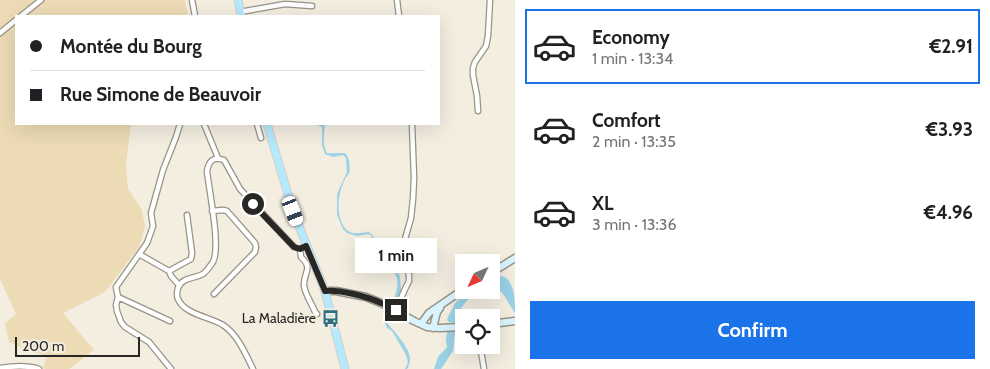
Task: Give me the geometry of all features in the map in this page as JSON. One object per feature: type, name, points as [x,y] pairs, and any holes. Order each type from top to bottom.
[{"type":"main road","points":[[238,0],[240,14]]},
{"type":"main road","points":[[267,125],[303,248],[325,291],[345,369]]},
{"type":"main road","points":[[500,267],[515,258]]},
{"type":"main road","points":[[325,291],[366,297],[381,302],[422,324],[434,328],[455,327]]},
{"type":"main road","points":[[422,324],[429,313],[455,296]]},
{"type":"main road","points":[[434,328],[437,312],[442,305]]},
{"type":"main road","points":[[500,324],[515,321]]},
{"type":"main road","points":[[500,325],[515,325]]},
{"type":"street","points":[[22,15],[41,0]]},
{"type":"street","points":[[192,0],[195,15]]},
{"type":"street","points":[[397,0],[399,15]]},
{"type":"street","points":[[478,111],[473,68],[486,46],[490,0]]},
{"type":"street","points":[[240,14],[285,4],[312,6]]},
{"type":"street","points":[[0,33],[15,21]]},
{"type":"street","points":[[171,369],[149,342],[125,327],[121,322],[116,305],[118,297],[116,287],[147,243],[152,232],[151,213],[163,170],[180,125]]},
{"type":"street","points":[[204,125],[218,158]]},
{"type":"street","points":[[257,125],[261,138]]},
{"type":"street","points":[[396,310],[410,281],[404,252],[413,199],[412,125]]},
{"type":"street","points":[[253,369],[232,332],[223,325],[183,308],[176,296],[179,285],[186,279],[197,277],[205,272],[212,264],[215,256],[214,223],[206,171],[213,159],[224,160],[240,190],[294,247],[303,248],[300,257],[306,262],[308,268],[304,280],[304,288],[317,314]]},
{"type":"street","points":[[212,210],[227,211],[255,243],[256,247],[254,252],[214,294]]},
{"type":"street","points":[[169,271],[191,259],[192,253],[187,215]]},
{"type":"street","points":[[139,254],[169,271],[179,285]]},
{"type":"street","points":[[118,297],[170,321]]},
{"type":"street","points":[[482,354],[484,369]]},
{"type":"street","points":[[0,368],[10,366],[39,369]]},
{"type":"shaded area","points":[[0,0],[185,0],[188,15],[15,15],[15,125],[131,125],[126,165],[128,189],[142,210],[145,227],[139,247],[105,292],[63,313],[94,350],[69,369],[43,368],[47,356],[9,342],[5,324],[16,314],[0,279]]},
{"type":"water","points":[[317,125],[325,126],[324,143],[327,153],[346,154],[349,163],[350,171],[343,184],[339,200],[341,221],[345,229],[352,233],[369,232],[373,236],[376,244],[386,251],[400,276],[401,290],[395,306],[392,305],[397,288],[397,279],[387,256],[375,244],[371,235],[357,236],[347,233],[343,229],[337,215],[337,194],[347,172],[346,158],[343,155],[333,157],[325,154],[322,145],[322,127]]},
{"type":"water","points":[[500,276],[506,278],[512,286],[515,313],[512,309],[500,290]]},
{"type":"water","points":[[459,299],[470,299],[461,309],[455,309],[455,323],[448,322],[447,319]]},
{"type":"water","points":[[390,311],[392,312],[387,319],[387,323],[402,341],[410,357],[407,369],[405,369],[408,362],[406,355],[392,331],[387,328],[384,322]]},
{"type":"water","points":[[447,331],[455,332],[453,351],[441,369],[434,369],[438,357],[447,347]]},
{"type":"place","name":"La Maladière","points":[[330,318]]},
{"type":"route","points":[[253,204],[294,247],[300,249],[306,246],[325,291],[329,290],[366,297],[396,310]]}]
